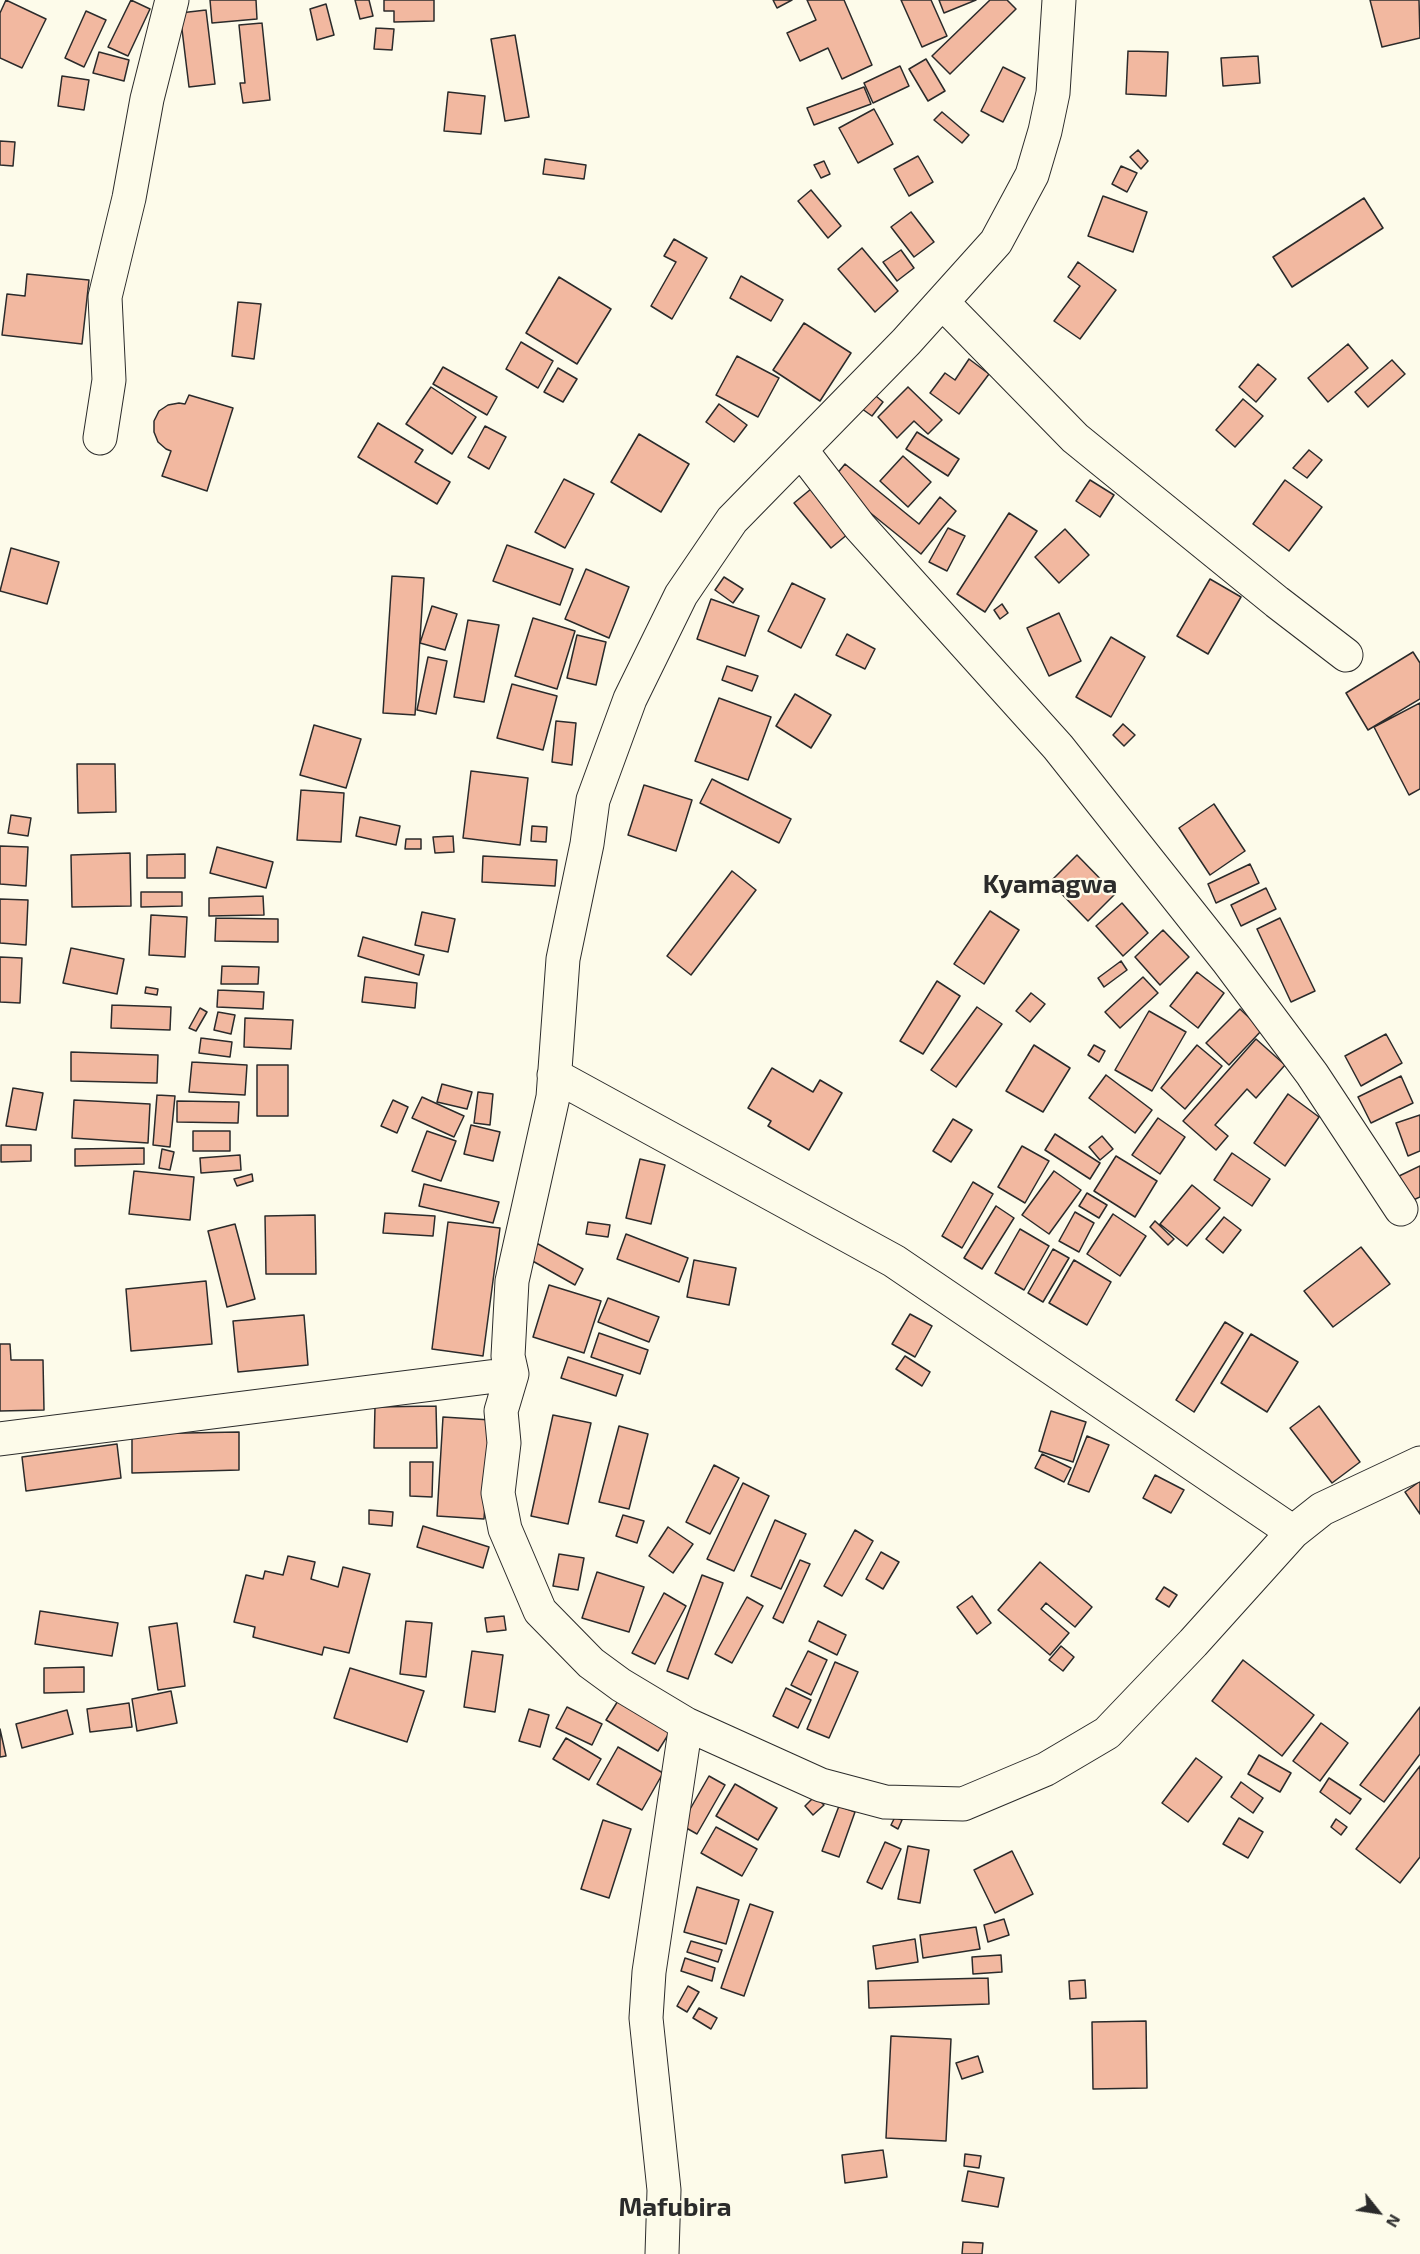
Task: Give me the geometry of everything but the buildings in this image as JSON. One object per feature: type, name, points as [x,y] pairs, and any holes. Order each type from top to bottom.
[{"type":"street","points":[[100,438],[109,380],[105,297],[129,198],[147,99],[172,0]]},
{"type":"street","points":[[1059,0],[1053,93],[1032,175],[996,242],[942,303],[732,520],[681,595],[630,699],[593,800],[587,844],[563,960],[553,1097],[512,1281],[508,1356],[512,1374],[501,1411],[504,1443],[498,1492],[505,1529],[540,1611],[591,1664],[621,1685],[686,1724],[821,1785],[885,1802],[963,1804],[1046,1769],[1107,1733],[1193,1643],[1293,1532],[1322,1509],[1420,1463]]},
{"type":"street","points":[[942,303],[1075,438],[1346,655]]},
{"type":"street","points":[[801,450],[860,527],[1058,747],[1227,960],[1312,1074],[1401,1209]]},
{"type":"street","points":[[554,1075],[894,1261],[1293,1532]]},
{"type":"street","points":[[0,1439],[512,1374]]},
{"type":"street","points":[[662,2254],[664,2190],[646,2018],[649,1972],[686,1724]]},
{"type":"district","name":"Kyamagwa","points":[[1050,884]]},
{"type":"district","name":"Mafubira","points":[[675,2207]]}]
